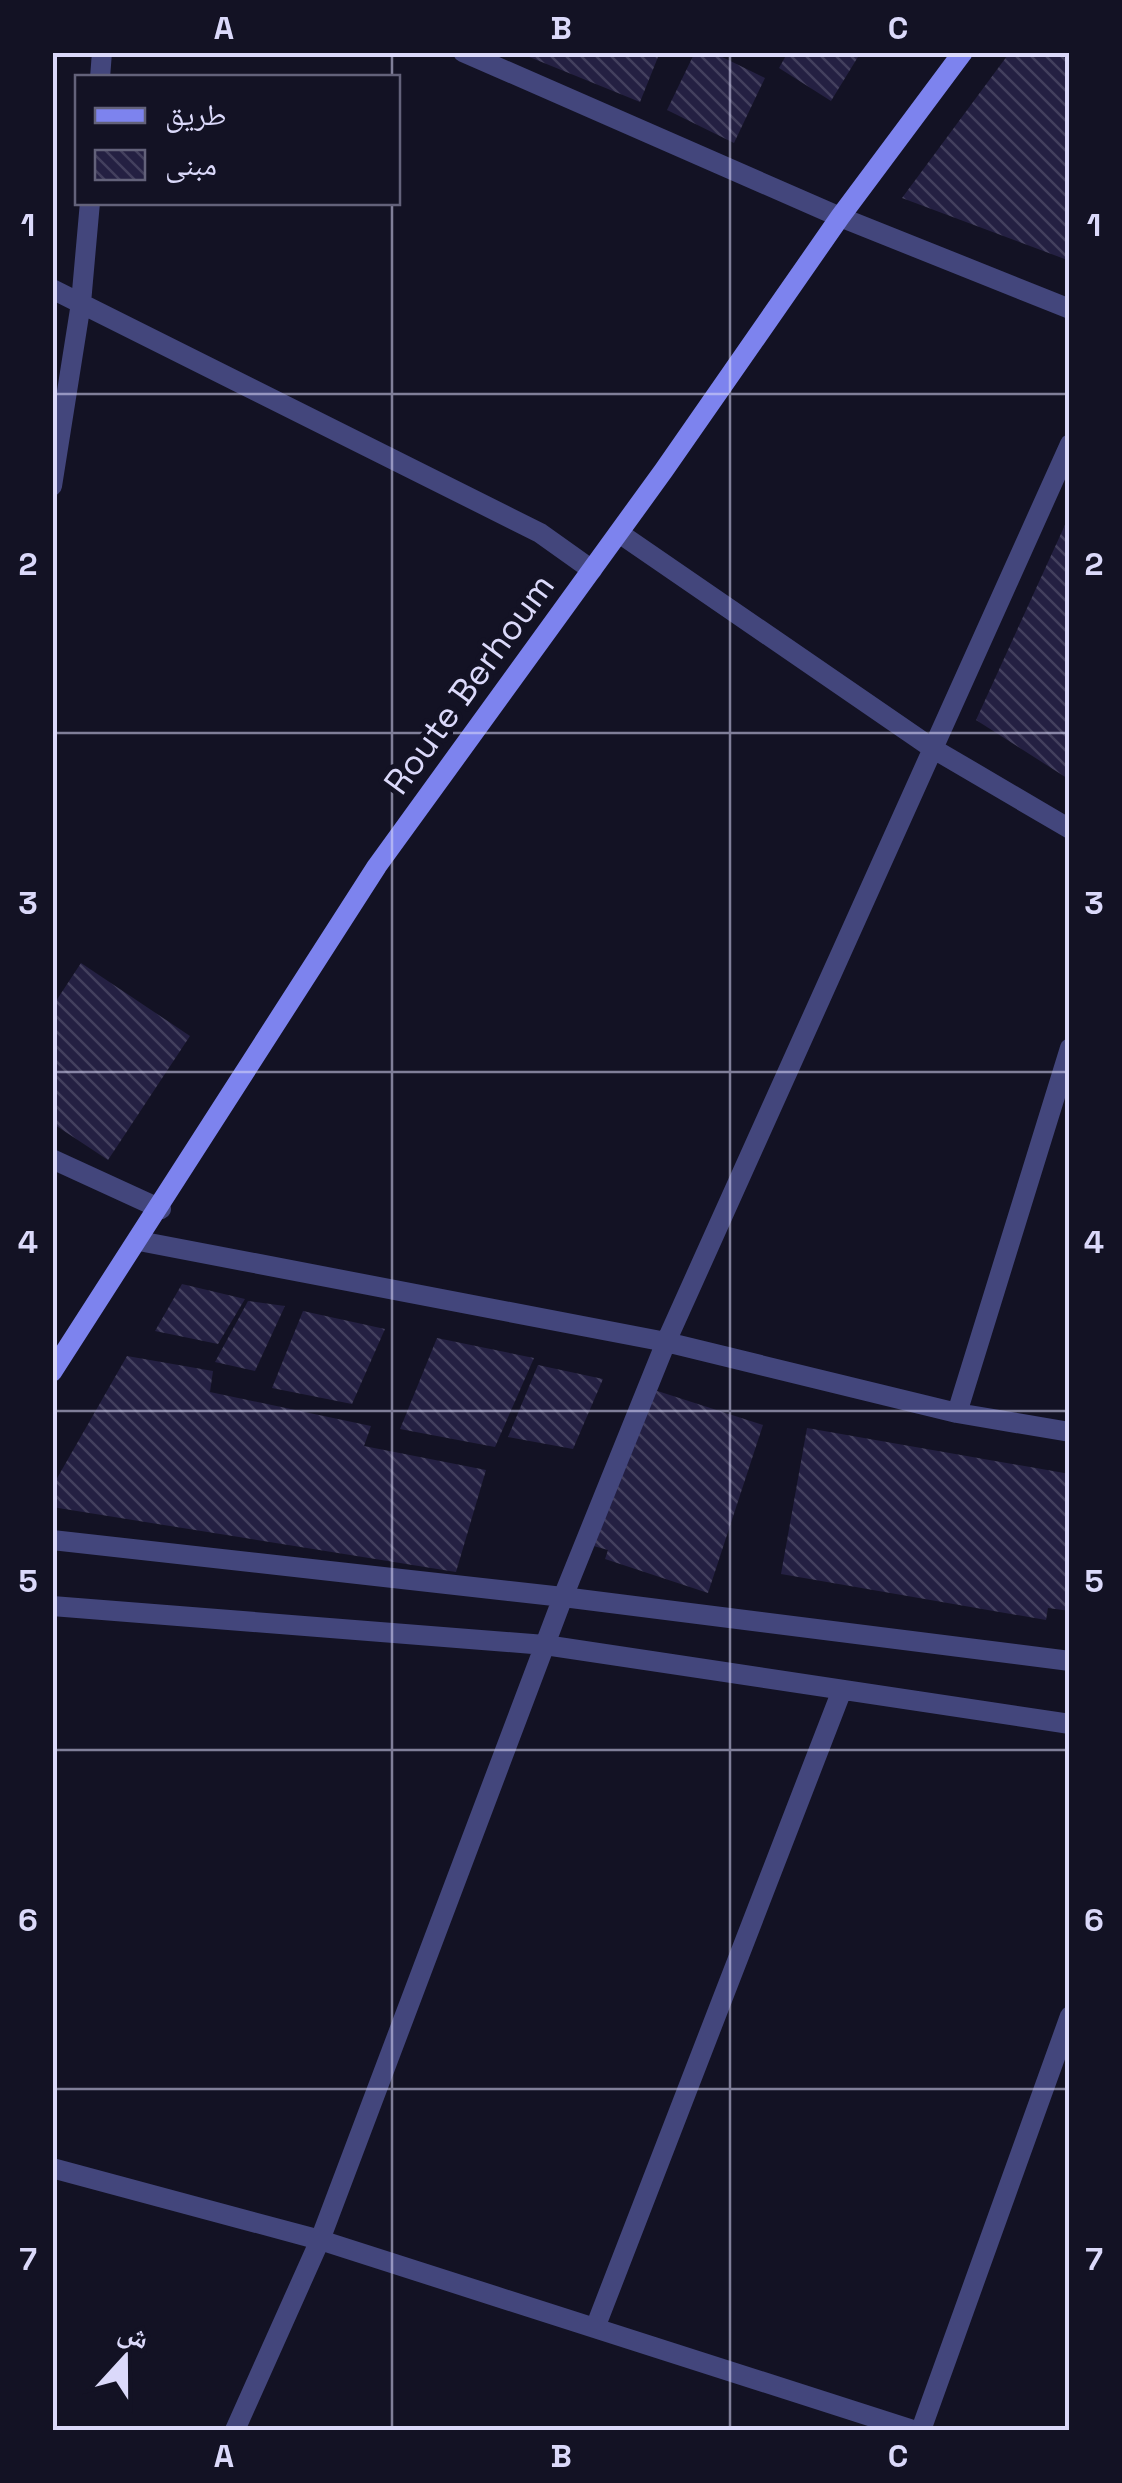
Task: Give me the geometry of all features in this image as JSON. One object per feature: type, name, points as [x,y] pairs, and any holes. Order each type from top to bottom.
[{"type":"main road","name":"Route Berhoum","points":[[52,1372],[161,1210],[377,866],[619,533],[840,217],[963,52]]},
{"type":"street","points":[[464,52],[840,217],[1070,309]]},
{"type":"street","points":[[52,486],[81,303],[90,205]]},
{"type":"street","points":[[52,289],[540,533],[592,570]]},
{"type":"street","points":[[234,2430],[320,2240],[563,1597],[666,1342],[1070,444]]},
{"type":"street","points":[[619,533],[932,748],[1070,829]]},
{"type":"street","points":[[957,1412],[1070,1048]]},
{"type":"street","points":[[52,1159],[161,1210]]},
{"type":"street","points":[[140,1241],[666,1342],[957,1412],[1070,1432]]},
{"type":"street","points":[[52,1540],[563,1597],[1070,1661]]},
{"type":"street","points":[[52,1606],[545,1645],[1070,1724]]},
{"type":"street","points":[[595,2328],[842,1690]]},
{"type":"street","points":[[921,2430],[1070,2016]]},
{"type":"street","points":[[52,2168],[320,2240],[913,2430]]},
{"type":"building","points":[[517,52],[660,52],[640,102]]},
{"type":"building","points":[[695,52],[712,52],[765,78],[734,143],[667,110]]},
{"type":"building","points":[[788,52],[861,52],[831,101],[779,68]]},
{"type":"building","points":[[1010,52],[1070,52],[1070,261],[902,198]]},
{"type":"building","points":[[1070,514],[1070,780],[976,720]]},
{"type":"building","points":[[81,963],[190,1036],[108,1160],[52,1123],[52,998],[56,1001]]},
{"type":"building","points":[[182,1284],[245,1299],[218,1344],[155,1331]]},
{"type":"building","points":[[248,1301],[285,1306],[255,1371],[215,1362]]},
{"type":"building","points":[[303,1311],[385,1329],[352,1404],[272,1388]]},
{"type":"building","points":[[437,1338],[534,1358],[495,1447],[400,1429]]},
{"type":"building","points":[[127,1356],[213,1371],[210,1392],[371,1426],[364,1446],[486,1470],[456,1572],[52,1507],[52,1487]]},
{"type":"building","points":[[538,1365],[603,1379],[573,1449],[508,1437]]},
{"type":"building","points":[[642,1386],[763,1425],[708,1593],[605,1559],[608,1550],[590,1545]]},
{"type":"building","points":[[807,1428],[1070,1474],[1070,1611],[1048,1608],[1046,1620],[781,1574]]}]
